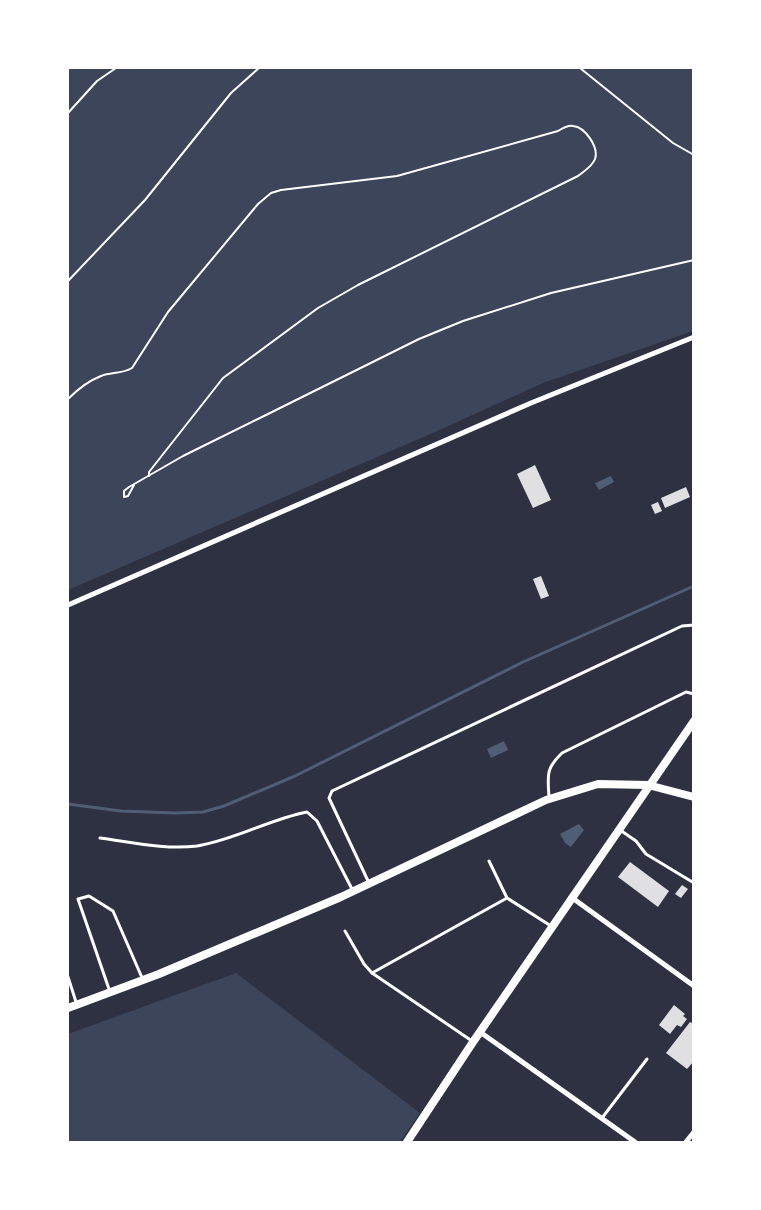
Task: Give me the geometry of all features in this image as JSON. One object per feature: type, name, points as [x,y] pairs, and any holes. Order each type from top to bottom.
[{"type":"street","points":[[68,605],[531,403],[694,337]]},
{"type":"street","points":[[407,1142],[571,897],[694,721]]},
{"type":"street","points":[[68,1008],[143,980],[353,891],[549,799],[598,784],[648,785],[694,797]]},
{"type":"street","points":[[571,897],[694,986]]},
{"type":"street","points":[[480,1032],[635,1142]]},
{"type":"street","points":[[686,1142],[694,1132]]},
{"type":"lane","points":[[369,884],[329,798],[332,791],[673,631],[694,625]]},
{"type":"lane","points":[[549,799],[548,771],[552,762],[562,753],[686,692],[694,694]]},
{"type":"lane","points":[[100,838],[174,846],[197,846],[244,833],[287,816],[308,812],[317,821],[353,891]]},
{"type":"lane","points":[[618,829],[636,842],[646,854],[694,883]]},
{"type":"lane","points":[[489,861],[507,898],[552,927]]},
{"type":"lane","points":[[110,992],[78,899],[89,896],[113,911],[143,980]]},
{"type":"lane","points":[[372,973],[507,898]]},
{"type":"lane","points":[[345,931],[364,964],[372,973],[473,1042]]},
{"type":"lane","points":[[68,977],[77,1004]]},
{"type":"lane","points":[[602,1118],[647,1059]]},
{"type":"path","points":[[68,113],[97,81],[116,68]]},
{"type":"path","points":[[68,281],[145,200],[231,93],[259,68]]},
{"type":"path","points":[[580,68],[673,143],[694,156]]},
{"type":"path","points":[[68,399],[80,388],[101,376],[126,372],[132,368],[168,312],[258,204],[271,193],[281,190],[397,176],[569,126],[576,126],[586,134],[594,146],[595,158],[591,165],[578,176],[350,290],[318,308],[223,378],[149,472],[149,476]]},
{"type":"path","points":[[134,485],[128,496],[124,497],[124,491],[134,485],[149,476],[266,415],[419,339],[463,321],[550,293],[694,260]]},
{"type":"shaded area","points":[[68,68],[693,68],[693,331],[543,383],[435,432],[68,590]]},
{"type":"shaded area","points":[[611,476],[614,482],[599,490],[595,483]]},
{"type":"shaded area","points":[[504,741],[508,750],[491,758],[487,749]]},
{"type":"shaded area","points":[[579,824],[584,830],[571,847],[565,843],[560,834]]},
{"type":"shaded area","points":[[236,973],[420,1113],[400,1142],[68,1142],[68,1034]]},
{"type":"building","points":[[535,465],[551,500],[533,508],[517,474]]},
{"type":"building","points":[[686,487],[690,497],[665,508],[661,498]]},
{"type":"building","points":[[658,502],[662,511],[655,514],[651,505]]},
{"type":"building","points":[[541,576],[549,596],[541,599],[533,579]]},
{"type":"building","points":[[630,862],[669,891],[658,907],[618,877]]},
{"type":"building","points":[[682,885],[688,889],[681,898],[675,894]]},
{"type":"building","points":[[674,1005],[685,1014],[683,1016],[687,1019],[681,1027],[677,1025],[670,1034],[659,1025]]},
{"type":"building","points":[[690,1022],[694,1024],[694,1061],[687,1069],[666,1053]]},
{"type":"waterway","points":[[68,804],[121,811],[175,813],[203,812],[224,806],[295,776],[523,662],[694,586]]}]
